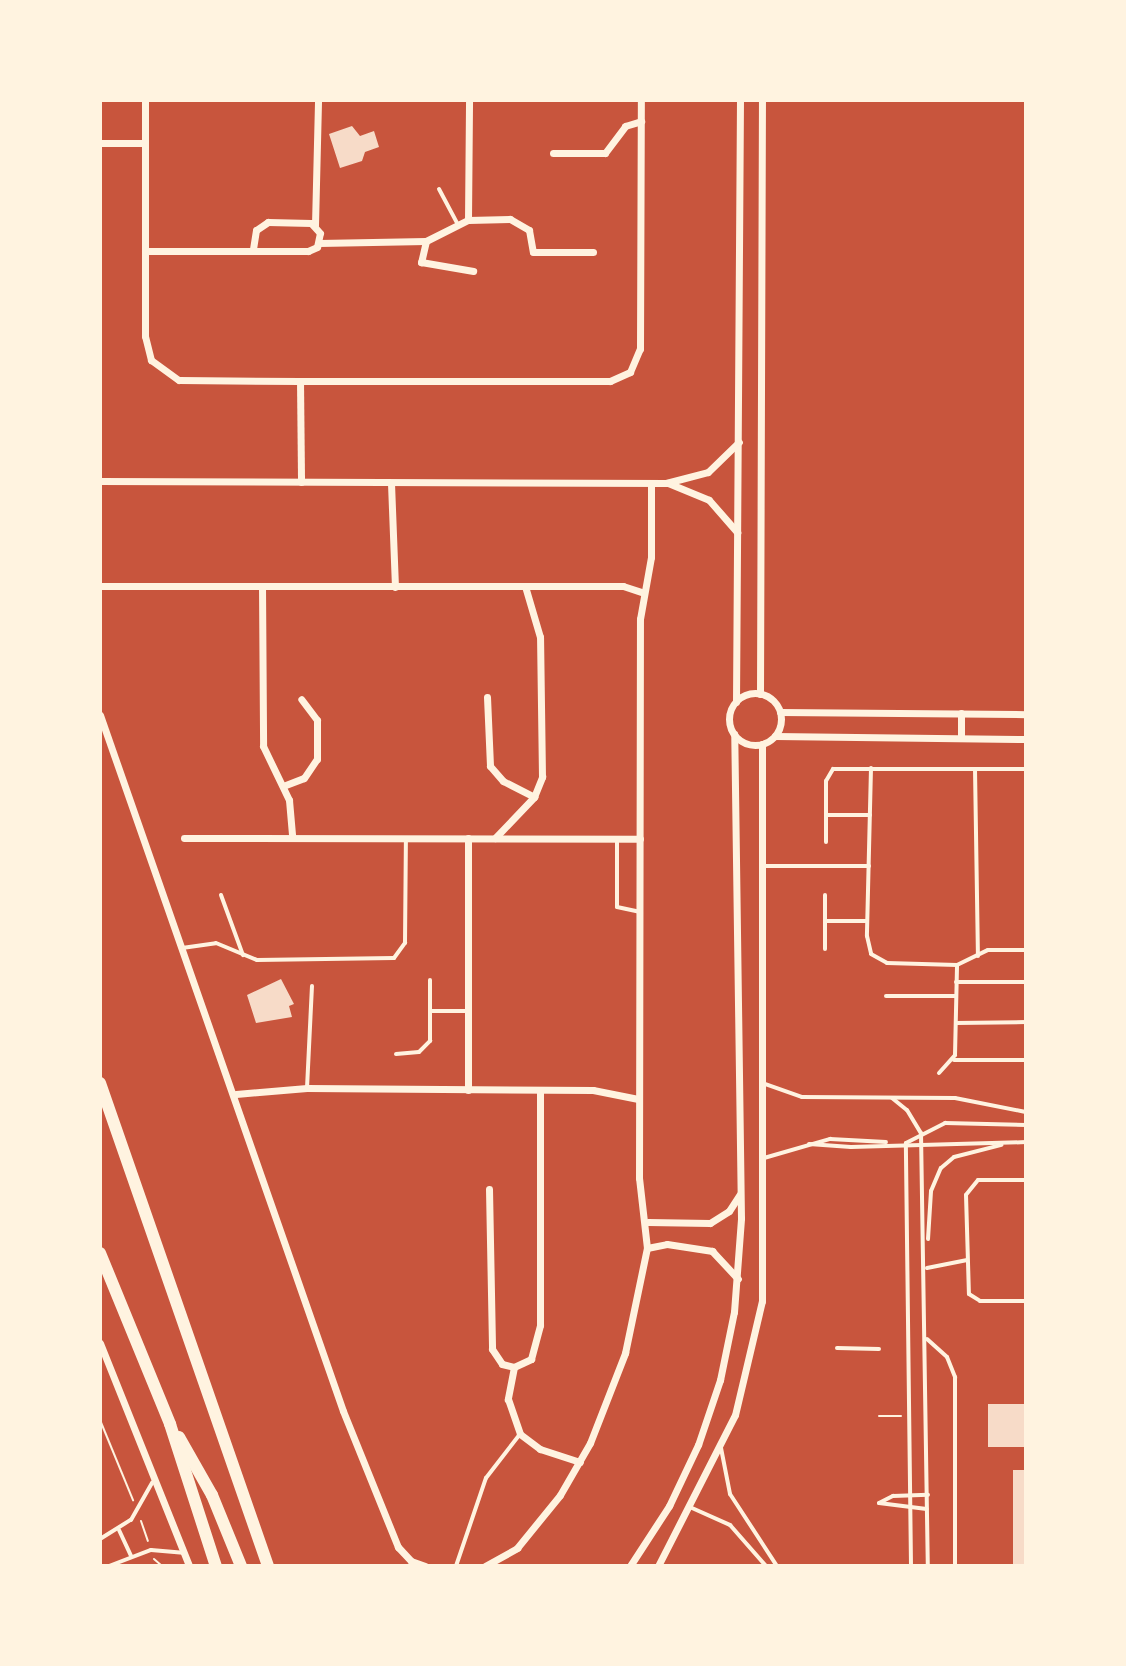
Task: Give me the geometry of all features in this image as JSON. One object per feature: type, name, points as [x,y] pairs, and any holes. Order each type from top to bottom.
[{"type":"main road","points":[[100,1083],[268,1566]]},
{"type":"main road","points":[[100,1253],[170,1424],[216,1566]]},
{"type":"main road","points":[[170,1424],[212,1495],[241,1566]]},
{"type":"street","points":[[145,100],[145,344],[163,373],[188,381],[610,381],[630,372],[640,349],[641,100]]},
{"type":"street","points":[[318,100],[315,225],[319,243]]},
{"type":"street","points":[[468,220],[469,100]]},
{"type":"street","points":[[630,1566],[669,1506],[706,1423],[728,1346],[738,1279],[741,1192],[734,734],[730,721],[736,702],[740,100]]},
{"type":"street","points":[[762,100],[760,694],[780,712],[1026,714]]},
{"type":"street","points":[[553,153],[605,153],[625,126],[641,121]]},
{"type":"street","points":[[100,143],[145,143]]},
{"type":"street","points":[[145,251],[308,251],[319,243],[426,241],[468,220],[521,222],[532,235],[533,252],[593,252]]},
{"type":"street","points":[[253,250],[254,235],[263,224],[315,225]]},
{"type":"street","points":[[426,241],[419,256],[421,262],[473,271]]},
{"type":"street","points":[[300,381],[301,482]]},
{"type":"street","points":[[100,481],[666,483],[708,472],[739,442]]},
{"type":"street","points":[[391,483],[395,587]]},
{"type":"street","points":[[485,1566],[517,1548],[580,1462],[619,1372],[647,1248],[648,1222],[639,1189],[638,1099],[644,593],[651,557],[651,483]]},
{"type":"street","points":[[666,483],[709,500],[738,533]]},
{"type":"street","points":[[100,586],[623,586],[644,593]]},
{"type":"street","points":[[262,586],[263,746],[291,808],[292,837]]},
{"type":"street","points":[[495,838],[534,797],[542,777],[541,650],[525,586]]},
{"type":"street","points":[[736,702],[760,694]]},
{"type":"street","points":[[487,697],[490,766],[503,781],[534,797]]},
{"type":"street","points":[[283,786],[304,778],[317,759],[317,720],[301,699]]},
{"type":"street","points":[[775,736],[780,712]]},
{"type":"street","points":[[961,713],[961,738]]},
{"type":"street","points":[[100,715],[236,1094],[349,1425],[398,1547],[411,1561],[425,1566]]},
{"type":"street","points":[[734,734],[746,743],[762,744],[775,736],[1026,739]]},
{"type":"street","points":[[658,1566],[692,1508],[721,1448],[745,1383],[760,1314],[764,1158],[762,744]]},
{"type":"street","points":[[184,838],[640,839]]},
{"type":"street","points":[[468,838],[468,1090]]},
{"type":"street","points":[[236,1094],[307,1088],[602,1090],[638,1099]]},
{"type":"street","points":[[489,1189],[492,1349],[502,1364],[514,1367],[531,1359],[540,1325],[540,1090]]},
{"type":"street","points":[[648,1222],[710,1223],[729,1211],[741,1192]]},
{"type":"street","points":[[647,1248],[667,1244],[712,1251],[738,1279]]},
{"type":"street","points":[[100,1343],[152,1483],[189,1566]]},
{"type":"street","points":[[514,1367],[508,1399],[520,1434],[540,1449],[580,1462]]},
{"type":"lane","points":[[439,189],[458,224]]},
{"type":"lane","points":[[871,768],[868,948],[881,962],[957,965],[988,950],[1026,950]]},
{"type":"lane","points":[[826,842],[830,771],[871,768],[1026,769]]},
{"type":"lane","points":[[975,769],[978,956]]},
{"type":"lane","points":[[826,815],[870,815]]},
{"type":"lane","points":[[182,948],[216,943],[244,958],[394,958],[405,943],[406,837]]},
{"type":"lane","points":[[617,838],[617,907],[640,912]]},
{"type":"lane","points":[[761,866],[869,866]]},
{"type":"lane","points":[[221,895],[244,958]]},
{"type":"lane","points":[[825,895],[825,949]]},
{"type":"lane","points":[[825,921],[867,921]]},
{"type":"lane","points":[[954,1060],[957,965]]},
{"type":"lane","points":[[396,1054],[414,1054],[427,1046],[431,1011],[430,980]]},
{"type":"lane","points":[[956,982],[1026,982]]},
{"type":"lane","points":[[307,1088],[312,986]]},
{"type":"lane","points":[[886,996],[956,996]]},
{"type":"lane","points":[[431,1011],[468,1011]]},
{"type":"lane","points":[[956,1023],[1026,1022]]},
{"type":"lane","points":[[939,1073],[954,1060],[1026,1060]]},
{"type":"lane","points":[[762,1083],[802,1097],[971,1100],[1026,1112]]},
{"type":"lane","points":[[892,1098],[913,1117],[921,1133],[919,1143],[927,1268],[928,1566]]},
{"type":"lane","points":[[906,1143],[921,1133],[954,1122],[1026,1125]]},
{"type":"lane","points":[[764,1158],[809,1144],[851,1138],[888,1143]]},
{"type":"lane","points":[[926,1245],[931,1191],[941,1168],[962,1154],[1010,1142]]},
{"type":"lane","points":[[809,1144],[851,1147],[888,1143],[1026,1142]]},
{"type":"lane","points":[[906,1143],[911,1566]]},
{"type":"lane","points":[[1026,1180],[978,1180],[968,1187],[967,1260],[972,1297],[1026,1301]]},
{"type":"lane","points":[[927,1268],[967,1260]]},
{"type":"lane","points":[[927,1339],[947,1357],[955,1377],[955,1566]]},
{"type":"lane","points":[[837,1348],[879,1349]]},
{"type":"lane","points":[[456,1566],[486,1478],[520,1434]]},
{"type":"lane","points":[[721,1448],[730,1494],[777,1566]]},
{"type":"lane","points":[[100,1539],[119,1530],[137,1509],[152,1483]]},
{"type":"lane","points":[[928,1495],[911,1495],[879,1503],[928,1509]]},
{"type":"lane","points":[[692,1508],[730,1525],[766,1566]]},
{"type":"lane","points":[[119,1530],[131,1556]]},
{"type":"lane","points":[[109,1566],[151,1550],[184,1553]]},
{"type":"path","points":[[100,1420],[151,1550],[162,1566]]},
{"type":"building","points":[[352,126],[360,136],[374,131],[379,147],[365,152],[362,161],[340,168],[329,134]]},
{"type":"building","points":[[281,979],[294,1004],[289,1006],[292,1017],[256,1023],[247,995]]},
{"type":"building","points":[[988,1404],[1026,1404],[1026,1447],[988,1447]]},
{"type":"building","points":[[1013,1470],[1026,1470],[1026,1566],[1013,1566]]}]
